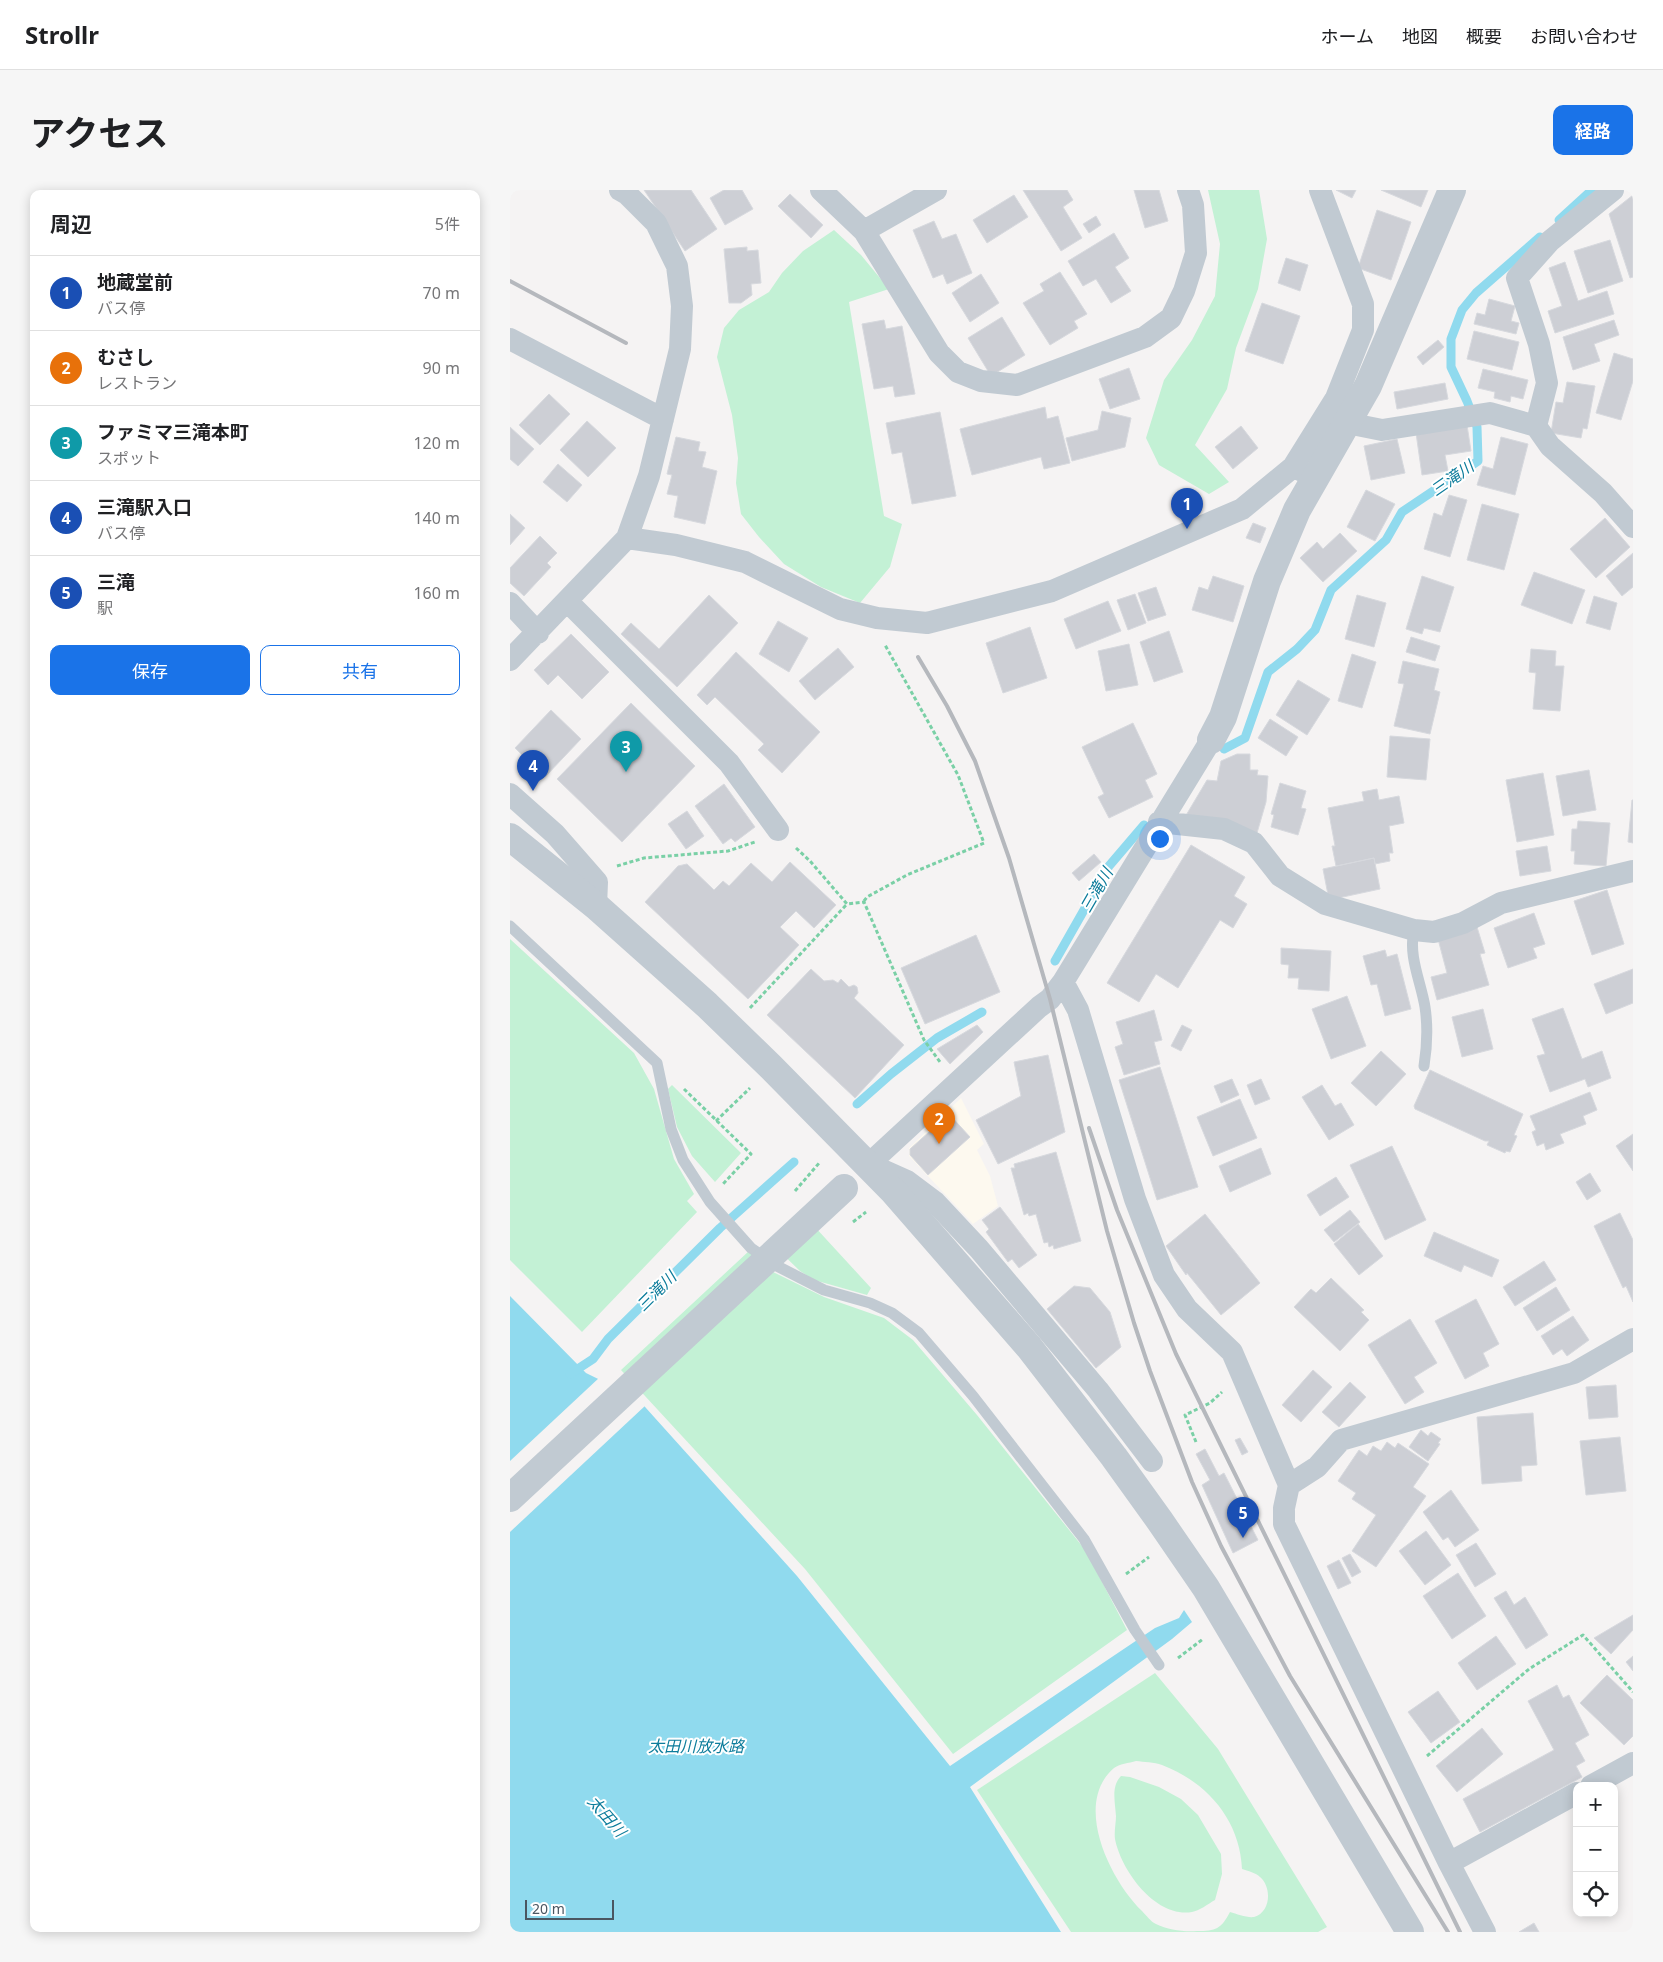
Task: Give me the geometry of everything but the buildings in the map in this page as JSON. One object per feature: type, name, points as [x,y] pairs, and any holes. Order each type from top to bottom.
[{"type":"street","points":[[510,660],[538,633],[627,538],[649,476],[680,349],[682,306],[676,266],[656,223],[627,194],[620,190]]},
{"type":"street","points":[[821,190],[864,230],[939,353],[958,372],[981,381],[1017,385],[1145,336],[1171,318],[1184,291],[1196,253],[1193,205],[1188,190]]},
{"type":"street","points":[[864,230],[936,190]]},
{"type":"street","points":[[510,1498],[954,1084],[1050,999],[1063,982],[1159,822],[1211,740],[1223,717],[1267,581],[1297,510],[1304,472],[1363,330],[1363,304],[1320,190]]},
{"type":"street","points":[[627,538],[676,545],[745,562],[840,608],[877,618],[927,623],[1052,591],[1242,508],[1304,472],[1347,423],[1368,386],[1452,190]]},
{"type":"street","points":[[1536,426],[1547,383],[1539,344],[1517,278],[1550,242],[1613,190]]},
{"type":"street","points":[[510,339],[662,419]]},
{"type":"street","points":[[1347,423],[1382,430],[1490,413],[1536,426],[1550,446],[1603,493],[1633,527]]},
{"type":"street","points":[[567,601],[729,763],[778,830]]},
{"type":"street","points":[[510,603],[538,633]]},
{"type":"street","points":[[510,794],[555,834],[597,894],[842,1140],[869,1164],[1029,1347],[1160,1521],[1206,1588],[1410,1932]]},
{"type":"street","points":[[1159,822],[1224,829],[1254,843],[1280,876],[1325,904],[1414,930],[1434,932],[1463,923],[1501,903],[1633,871]]},
{"type":"street","points":[[510,837],[597,894]]},
{"type":"street","points":[[1063,982],[1078,1010],[1135,1200],[1164,1275],[1187,1310],[1232,1352],[1289,1485],[1284,1508],[1284,1524],[1405,1774],[1485,1932]]},
{"type":"street","points":[[869,1164],[908,1181],[935,1202],[979,1249],[1092,1383],[1152,1461]]},
{"type":"street","points":[[1289,1485],[1317,1467],[1341,1440],[1574,1373],[1633,1339]]},
{"type":"street","points":[[1598,1782],[1633,1763]]},
{"type":"street","points":[[1449,1862],[1573,1795]]},
{"type":"lane","points":[[510,926],[657,1063],[671,1129],[683,1160],[708,1201],[751,1248],[777,1266],[824,1290],[870,1303],[892,1313],[918,1333],[973,1396],[1084,1539],[1135,1630],[1159,1665]]},
{"type":"lane","points":[[1414,930],[1411,944],[1426,1008],[1427,1042],[1424,1066]]},
{"type":"path","points":[[864,902],[867,897],[907,875],[984,843],[958,775],[882,639],[877,618]]},
{"type":"path","points":[[597,894],[616,866],[644,858],[728,851],[765,839],[778,830],[810,861],[847,904]]},
{"type":"path","points":[[745,1014],[847,904],[864,902]]},
{"type":"path","points":[[864,902],[930,1050]]},
{"type":"path","points":[[657,1063],[751,1154],[708,1201]]},
{"type":"path","points":[[716,1121],[747,1090]]},
{"type":"path","points":[[1196,1442],[1185,1415],[1210,1403],[1224,1390],[1245,1380]]},
{"type":"path","points":[[1123,1576],[1154,1554]]},
{"type":"path","points":[[1405,1774],[1529,1669],[1583,1635],[1633,1692]]},
{"type":"path","points":[[1179,1657],[1208,1636]]},
{"type":"shaded area","points":[[961,1098],[984,1144],[977,1150],[990,1176],[998,1206],[973,1224],[909,1156],[909,1148]]},
{"type":"green space","points":[[1208,190],[1259,190],[1267,239],[1258,289],[1236,348],[1227,389],[1195,445],[1229,482],[1209,494],[1159,465],[1146,438],[1164,380],[1192,340],[1215,296],[1220,244]]},
{"type":"green space","points":[[834,230],[861,255],[889,289],[849,302],[884,516],[902,524],[890,567],[860,603],[821,587],[784,564],[741,514],[736,483],[738,458],[732,415],[717,357],[724,328],[739,310],[769,292],[782,273],[803,251]]},
{"type":"green space","points":[[510,939],[634,1053],[654,1089],[674,1159],[694,1194],[687,1201],[697,1212],[582,1332],[510,1260]]},
{"type":"green space","points":[[672,1085],[741,1153],[715,1182],[692,1156],[677,1127],[668,1089]]},
{"type":"green space","points":[[803,1214],[871,1288],[867,1295],[814,1280],[800,1271],[771,1243]]},
{"type":"green space","points":[[749,1251],[771,1271],[824,1297],[884,1318],[913,1340],[977,1415],[1086,1551],[1127,1630],[953,1754],[805,1569],[621,1370]]},
{"type":"green space","points":[[1155,1673],[1218,1749],[1327,1927],[1318,1932],[1071,1932],[977,1790]],"holes":[[[1136,1761],[1159,1764],[1178,1772],[1207,1792],[1218,1805],[1228,1819],[1235,1834],[1240,1851],[1242,1869],[1258,1876],[1267,1887],[1267,1905],[1260,1914],[1251,1917],[1230,1912],[1224,1922],[1217,1928],[1204,1931],[1176,1930],[1154,1923],[1130,1898],[1108,1862],[1096,1821],[1096,1801],[1102,1783],[1114,1768]]]},
{"type":"green space","points":[[1121,1776],[1130,1777],[1159,1787],[1181,1799],[1198,1815],[1221,1854],[1222,1874],[1215,1900],[1201,1909],[1192,1912],[1178,1912],[1153,1900],[1132,1877],[1124,1864],[1115,1839],[1115,1789]]},
{"type":"water","name":"太田川放水路","points":[[510,1296],[586,1373],[637,1398],[797,1576],[950,1766],[1155,1628],[1179,1618],[1184,1610],[1192,1622],[1172,1639],[970,1787],[1061,1932],[510,1932]]},
{"type":"pier","points":[[600,1377],[638,1396],[646,1405],[510,1532],[510,1461]]},
{"type":"waterway","name":"三滝川","points":[[1559,220],[1592,190]]},
{"type":"waterway","name":"三滝川","points":[[1224,749],[1245,738],[1268,672],[1297,649],[1315,630],[1331,590],[1386,540],[1402,512],[1478,461],[1477,427],[1451,367],[1451,339],[1462,310],[1476,293],[1540,237]]},
{"type":"waterway","name":"三滝川","points":[[1055,961],[1109,866],[1144,825]]},
{"type":"waterway","name":"三滝川","points":[[857,1104],[891,1074],[937,1038],[982,1012]]},
{"type":"waterway","name":"三滝川","points":[[570,1374],[593,1359],[608,1339],[720,1228],[794,1162]]},
{"type":"railway","points":[[510,281],[626,343]]},
{"type":"railway","points":[[918,657],[947,706],[975,761],[1009,858],[1050,999],[1107,1231],[1150,1371],[1192,1482],[1221,1546],[1290,1676],[1448,1932]]},
{"type":"railway","points":[[1089,1128],[1117,1210],[1176,1354],[1460,1932]]},
{"type":"place","name":"地蔵堂前","points":[[1187,529]]},
{"type":"place","name":"ファミマ三滝本町","points":[[626,772]]},
{"type":"place","name":"三滝駅入口","points":[[533,791]]},
{"type":"place","name":"むさし","points":[[939,1144]]},
{"type":"place","name":"三滝","points":[[1243,1538]]},
{"type":"water label","name":"太田川","points":[[607,1816]]}]
